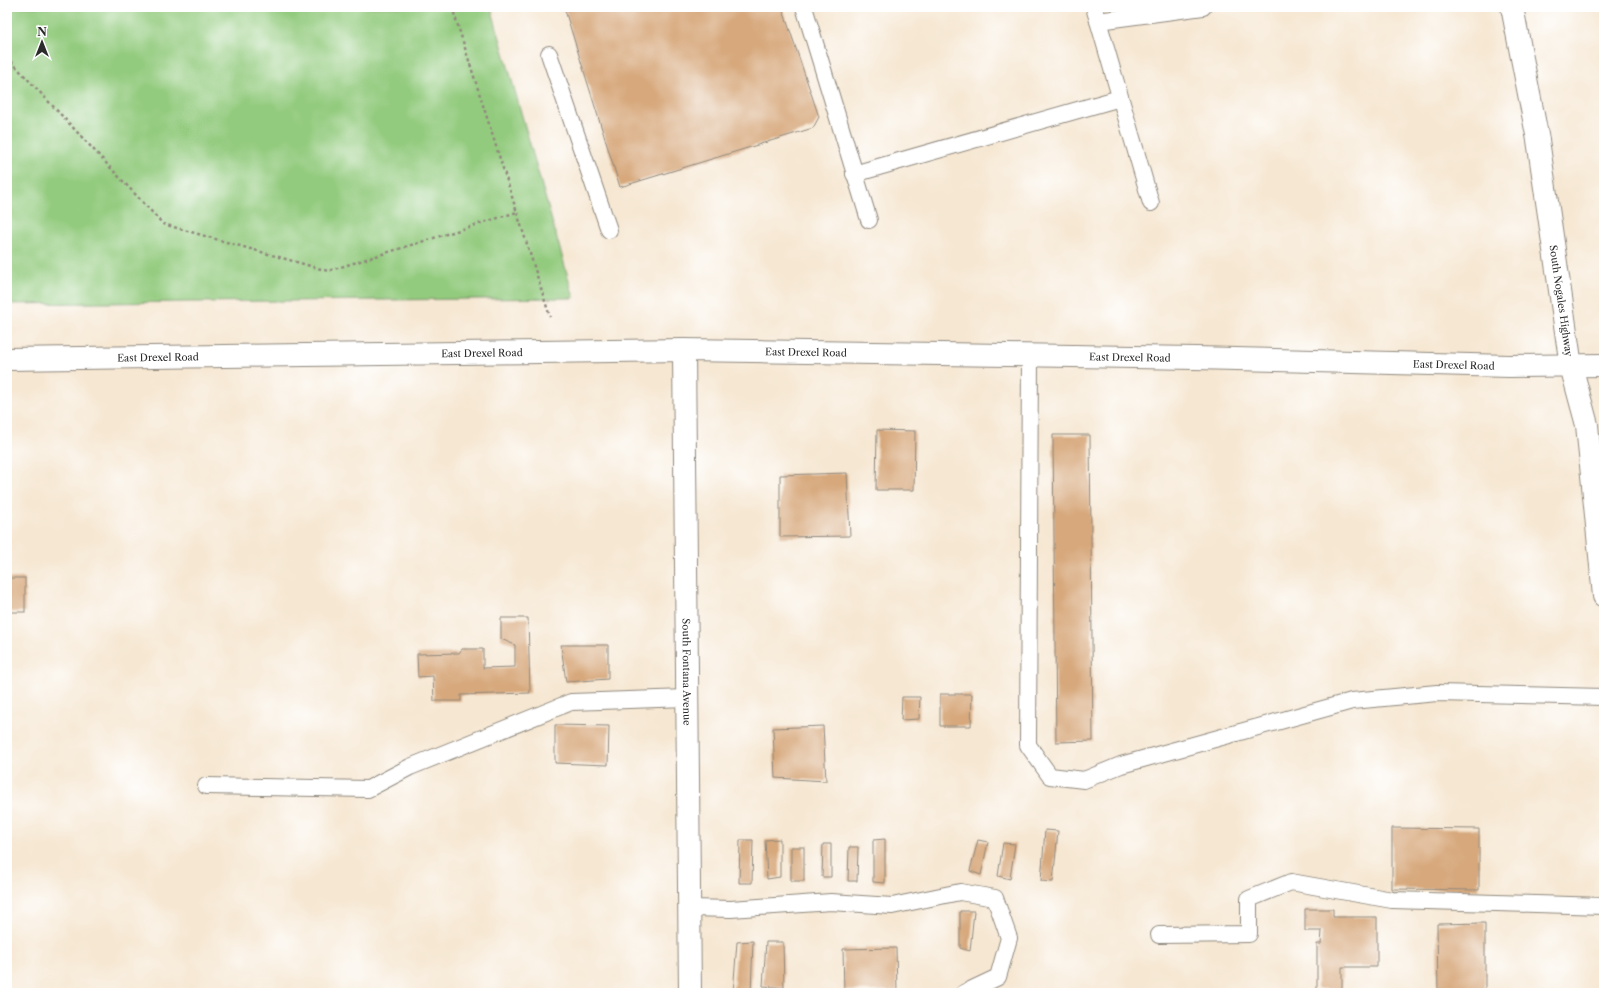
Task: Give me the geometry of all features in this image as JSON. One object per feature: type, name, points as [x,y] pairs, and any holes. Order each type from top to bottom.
[{"type":"street","name":"South Nogales Highway","points":[[1512,7],[1538,140],[1571,366],[1587,425],[1604,596]]},
{"type":"street","name":"East Drexel Road","points":[[7,359],[684,350],[1509,366],[1604,365]]},
{"type":"street","name":"South Fontana Avenue","points":[[684,350],[690,993]]},
{"type":"lane","points":[[804,7],[869,220]]},
{"type":"lane","points":[[1151,203],[1096,14],[1204,7]]},
{"type":"lane","points":[[549,54],[609,230]]},
{"type":"lane","points":[[854,174],[1120,98]]},
{"type":"lane","points":[[1030,356],[1028,745],[1050,776],[1084,780],[1121,765],[1352,700],[1437,693],[1604,697]]},
{"type":"lane","points":[[206,786],[368,788],[410,767],[571,702],[687,698]]},
{"type":"lane","points":[[1159,935],[1249,934],[1249,899],[1291,882],[1392,900],[1604,906]]},
{"type":"lane","points":[[690,908],[731,909],[831,902],[892,906],[960,892],[995,898],[1009,938],[998,977],[964,993]]},
{"type":"path","points":[[452,7],[550,317]]},
{"type":"path","points":[[7,57],[163,224],[328,271],[517,212]]},
{"type":"green space","points":[[7,7],[491,7],[574,298],[7,304]]},
{"type":"building","points":[[564,7],[782,7],[819,117],[813,128],[620,187]]},
{"type":"building","points":[[877,430],[915,431],[914,490],[876,490]]},
{"type":"building","points":[[1053,435],[1090,435],[1093,741],[1056,742]]},
{"type":"building","points":[[847,473],[850,536],[780,537],[780,475]]},
{"type":"building","points":[[7,578],[25,578],[25,612],[7,612]]},
{"type":"building","points":[[501,618],[528,618],[530,693],[461,695],[461,701],[434,701],[433,676],[418,677],[417,654],[459,653],[462,649],[483,649],[483,668],[515,667],[515,645],[501,639]]},
{"type":"building","points":[[561,645],[608,645],[608,679],[566,682]]},
{"type":"building","points":[[940,694],[972,694],[971,726],[940,726]]},
{"type":"building","points":[[902,697],[920,697],[919,719],[901,720]]},
{"type":"building","points":[[555,725],[609,726],[608,765],[555,763]]},
{"type":"building","points":[[823,726],[826,781],[775,778],[773,728]]},
{"type":"building","points":[[1392,828],[1479,829],[1479,890],[1392,889]]},
{"type":"building","points":[[1045,830],[1058,831],[1053,882],[1041,881]]},
{"type":"building","points":[[780,839],[780,877],[767,879],[765,840]]},
{"type":"building","points":[[885,839],[885,883],[873,882],[873,840]]},
{"type":"building","points":[[740,840],[753,840],[752,883],[739,883]]},
{"type":"building","points":[[978,840],[988,842],[981,875],[970,871]]},
{"type":"building","points":[[1003,843],[1015,844],[1010,879],[998,876]]},
{"type":"building","points":[[823,844],[831,844],[831,877],[822,877]]},
{"type":"building","points":[[791,847],[804,847],[804,881],[791,881]]},
{"type":"building","points":[[849,847],[858,847],[857,881],[848,881]]},
{"type":"building","points":[[1305,909],[1333,909],[1333,917],[1377,917],[1377,967],[1342,967],[1342,989],[1317,989],[1317,944],[1321,944],[1322,931],[1305,931]]},
{"type":"building","points":[[960,911],[974,911],[970,951],[960,948]]},
{"type":"building","points":[[1485,923],[1485,993],[1438,993],[1437,924]]},
{"type":"building","points":[[753,941],[751,992],[733,993],[737,942]]},
{"type":"building","points":[[766,942],[783,942],[784,988],[763,986]]},
{"type":"building","points":[[896,948],[897,991],[844,991],[843,949]]}]
